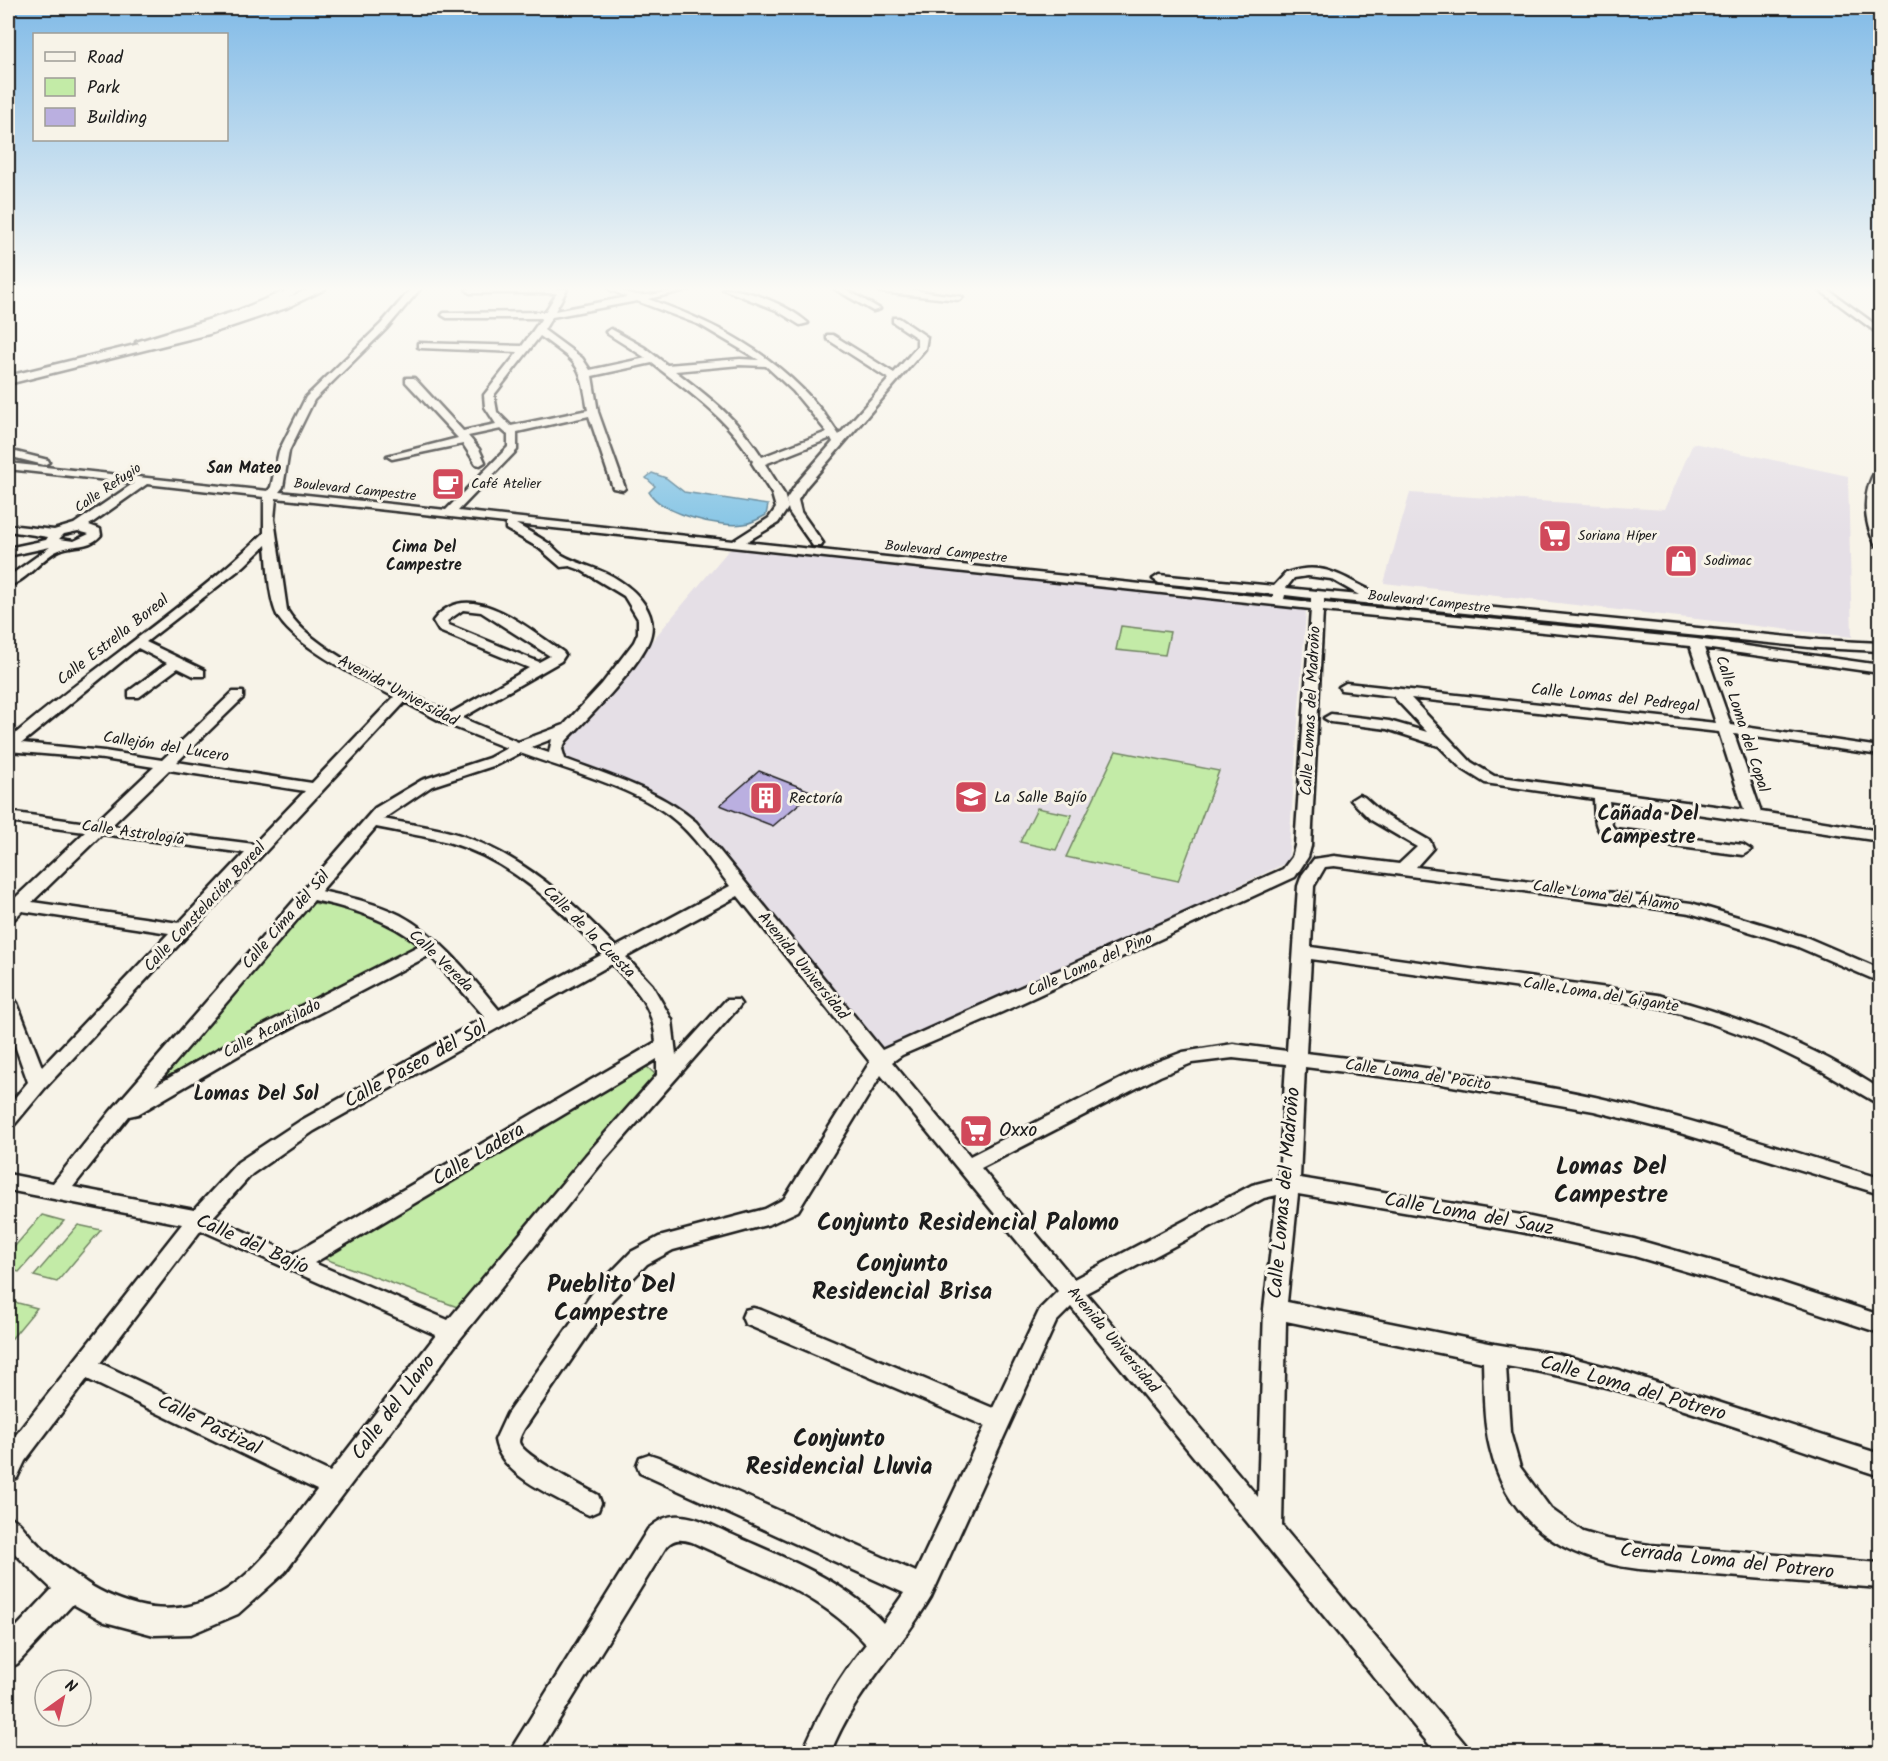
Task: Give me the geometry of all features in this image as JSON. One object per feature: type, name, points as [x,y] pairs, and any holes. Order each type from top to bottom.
[{"type":"main road","points":[[8,378],[33,371]]},
{"type":"main road","points":[[8,378],[36,371]]},
{"type":"street","name":"Avenida Universidad","points":[[338,371],[310,399],[284,451],[273,491],[270,534],[281,610],[289,624],[301,635],[343,663],[449,720],[634,790],[674,812],[704,840],[880,1061],[1455,1754]]},
{"type":"street","points":[[450,509],[502,461],[515,442],[506,427],[491,413],[488,403],[489,395],[507,371]]},
{"type":"street","points":[[585,371],[593,412],[619,488]]},
{"type":"street","points":[[587,374],[600,371]]},
{"type":"street","points":[[671,371],[734,423],[782,504],[779,515],[767,525],[739,541]]},
{"type":"street","points":[[678,377],[686,371]]},
{"type":"street","points":[[778,371],[794,383],[833,433]]},
{"type":"street","points":[[884,371],[895,378]]},
{"type":"street","points":[[758,464],[833,433],[859,419],[900,371]]},
{"type":"street","points":[[410,380],[474,449],[480,462],[476,475],[450,509]]},
{"type":"street","points":[[392,456],[506,427],[593,412]]},
{"type":"street","points":[[815,548],[793,507],[792,500],[833,433],[859,419]]},
{"type":"street","name":"Boulevard Campestre","points":[[8,453],[42,462],[155,480],[450,509],[514,512],[739,541]]},
{"type":"street","points":[[480,462],[502,461]]},
{"type":"street","points":[[8,466],[143,483]]},
{"type":"street","points":[[1881,472],[1876,479],[1871,505],[1873,524],[1881,542]]},
{"type":"street","name":"Boulevard Campestre","points":[[167,476],[273,491]]},
{"type":"street","name":"Calle Refugio","points":[[78,527],[143,483],[167,476]]},
{"type":"street","name":"Calle Refugio","points":[[57,540],[77,543],[91,538],[96,531],[94,529],[155,480]]},
{"type":"street","points":[[772,486],[801,485]]},
{"type":"street","name":"Boulevard Campestre","points":[[450,509],[502,521]]},
{"type":"street","name":"Calle Cima del Sol","points":[[514,512],[522,527],[562,563],[612,591],[624,603],[640,642],[632,656],[559,740],[555,749],[558,761]]},
{"type":"street","name":"Calle Cima del Sol","points":[[502,521],[522,527]]},
{"type":"street","points":[[8,582],[57,540],[78,527],[94,529]]},
{"type":"street","name":"Boulevard Campestre","points":[[522,527],[739,541],[1317,599],[1773,652],[1881,669]]},
{"type":"street","points":[[8,528],[57,540]]},
{"type":"street","name":"Calle Estrella Boreal","points":[[8,746],[66,697],[240,563],[270,534]]},
{"type":"street","points":[[8,552],[57,540]]},
{"type":"street","points":[[240,563],[275,560]]},
{"type":"street","points":[[1279,596],[1282,581],[1292,575],[1318,572],[1336,577],[1378,599]]},
{"type":"street","name":"Boulevard Campestre","points":[[1317,599],[1378,599],[1819,644],[1881,647]]},
{"type":"street","name":"Calle Lomas del Madroño","points":[[1297,863],[1303,846],[1317,599]]},
{"type":"street","points":[[449,720],[556,658],[558,654],[486,609],[464,606],[452,610],[440,621],[444,628],[539,667]]},
{"type":"street","points":[[137,643],[199,673]]},
{"type":"street","name":"Calle Loma del Copal","points":[[1696,643],[1754,816]]},
{"type":"street","points":[[134,694],[176,663]]},
{"type":"street","name":"Calle Lomas del Pedregal","points":[[1346,687],[1790,736],[1881,751]]},
{"type":"street","points":[[1397,692],[1466,765],[1490,780],[1881,836]]},
{"type":"street","points":[[11,908],[99,828],[238,695]]},
{"type":"street","name":"Calle Constelación Boreal","points":[[8,1119],[38,1083],[403,696]]},
{"type":"street","points":[[1331,718],[1389,725],[1443,742]]},
{"type":"street","name":"Calle Cima del Sol","points":[[58,1191],[308,892],[371,821],[392,802],[427,783],[494,761],[518,748],[571,728]]},
{"type":"street","name":"Callejón del Lucero","points":[[8,746],[104,755],[316,788]]},
{"type":"street","points":[[1601,796],[1605,827],[1610,833],[1743,850]]},
{"type":"street","points":[[1359,800],[1377,817],[1424,844],[1425,848],[1403,870]]},
{"type":"street","name":"Calle Astrología","points":[[8,817],[258,850]]},
{"type":"street","name":"Calle de la Cuesta","points":[[371,821],[454,839],[513,865],[540,883],[646,989],[663,1020],[664,1046]]},
{"type":"street","name":"Calle Loma del Álamo","points":[[1320,863],[1334,861],[1626,897],[1691,908],[1802,942],[1881,976]]},
{"type":"street","name":"Calle Loma del Pino","points":[[880,1061],[895,1050],[996,1008],[1278,879],[1289,873],[1297,863]]},
{"type":"street","name":"Calle Lomas del Madroño","points":[[1269,1529],[1275,1309],[1289,1184],[1306,885],[1310,875],[1320,863]]},
{"type":"street","name":"Calle Paseo del Sol","points":[[8,1470],[16,1452],[83,1366],[198,1219],[244,1168],[270,1148],[497,1019],[740,888]]},
{"type":"street","name":"Calle Vereda","points":[[308,892],[347,902],[394,920],[419,935],[497,1019]]},
{"type":"street","points":[[11,908],[184,930]]},
{"type":"street","name":"Calle Acantilado","points":[[117,1118],[245,1043],[431,947]]},
{"type":"street","name":"Calle Loma del Gigante","points":[[1303,952],[1613,994],[1696,1011],[1806,1054],[1881,1098]]},
{"type":"street","points":[[8,1004],[38,1083]]},
{"type":"street","name":"Calle del Llano","points":[[71,1588],[105,1609],[154,1622],[191,1621],[229,1605],[250,1589],[276,1563],[452,1332],[593,1160],[732,1004]]},
{"type":"street","points":[[664,1046],[668,1072],[665,1079]]},
{"type":"street","name":"Calle Ladera","points":[[294,1264],[664,1046]]},
{"type":"street","name":"Calle Loma del Pocito","points":[[968,1166],[1153,1071],[1190,1057],[1233,1051],[1296,1057],[1441,1077],[1594,1104],[1677,1125],[1881,1186]]},
{"type":"street","points":[[589,1503],[523,1464],[509,1451],[507,1440],[514,1422],[597,1303],[623,1272],[639,1258],[667,1243],[770,1216],[791,1205],[880,1061]]},
{"type":"street","name":"Calle del Bajío","points":[[8,1182],[198,1219],[294,1264],[452,1332]]},
{"type":"street","name":"Calle Loma del Sauz","points":[[816,1754],[830,1719],[852,1682],[902,1621],[922,1588],[1048,1316],[1072,1290],[1259,1191],[1289,1184],[1521,1223],[1600,1239],[1734,1277],[1881,1324]]},
{"type":"street","name":"Calle Loma del Potrero","points":[[1275,1309],[1494,1354],[1557,1364],[1618,1380],[1881,1465]]},
{"type":"street","points":[[753,1317],[998,1421]]},
{"type":"street","name":"Cerrada Loma del Potrero","points":[[1494,1354],[1501,1447],[1510,1474],[1532,1508],[1557,1531],[1586,1546],[1630,1555],[1703,1563],[1881,1576]]},
{"type":"street","name":"Calle Pastizal","points":[[83,1366],[334,1486]]},
{"type":"street","points":[[649,1465],[922,1588]]},
{"type":"street","points":[[522,1754],[657,1538],[669,1528],[682,1527],[696,1531],[834,1598],[861,1618],[883,1643]]},
{"type":"street","points":[[8,1528],[25,1549],[71,1588],[8,1655]]},
{"type":"shaded area","points":[[1693,443],[1848,476],[1852,637],[1384,583],[1410,493],[1665,509]]},
{"type":"shaded area","name":"La Salle Bajío","points":[[735,547],[1306,610],[1288,862],[881,1057],[701,830],[660,802],[556,755],[727,552]]},
{"type":"green space","points":[[1121,626],[1170,632],[1165,655],[1116,650]]},
{"type":"green space","points":[[1116,751],[1219,771],[1178,881],[1066,857]]},
{"type":"green space","points":[[1037,808],[1072,815],[1056,850],[1020,842]]},
{"type":"green space","points":[[306,902],[345,908],[394,925],[419,944],[153,1084]]},
{"type":"green space","points":[[645,1065],[656,1075],[463,1309],[317,1256]]},
{"type":"green space","points":[[42,1215],[64,1221],[19,1272],[8,1269],[8,1254]]},
{"type":"green space","points":[[78,1225],[101,1230],[57,1282],[34,1276]]},
{"type":"green space","points":[[14,1302],[37,1308],[8,1343],[8,1309]]},
{"type":"water","points":[[652,473],[666,478],[684,492],[768,505],[766,515],[750,523],[734,525],[692,518],[678,513],[656,500],[649,492],[655,486],[646,478]]},
{"type":"building","name":"Rectoría","points":[[759,771],[813,792],[773,826],[720,805]]},
{"type":"place","name":"Café Atelier","points":[[448,484]]},
{"type":"place","name":"Soriana Híper","points":[[1555,536]]},
{"type":"place","name":"Sodimac","points":[[1681,561]]},
{"type":"place","name":"La Salle Bajío","points":[[971,797]]},
{"type":"place","name":"Rectoría","points":[[766,798]]},
{"type":"place","name":"Oxxo","points":[[976,1131]]},
{"type":"district","name":"San Mateo","points":[[244,468]]},
{"type":"district","name":"Cima Del Campestre","points":[[424,556]]},
{"type":"district","name":"Cañada Del Campestre","points":[[1648,826]]},
{"type":"district","name":"Lomas Del Sol","points":[[256,1095]]},
{"type":"district","name":"Lomas Del Campestre","points":[[1611,1181]]},
{"type":"district","name":"Conjunto Residencial Palomo","points":[[968,1223]]},
{"type":"district","name":"Conjunto Residencial Brisa","points":[[902,1278]]},
{"type":"district","name":"Pueblito Del Campestre","points":[[611,1299]]},
{"type":"district","name":"Conjunto Residencial Lluvia","points":[[839,1453]]}]
